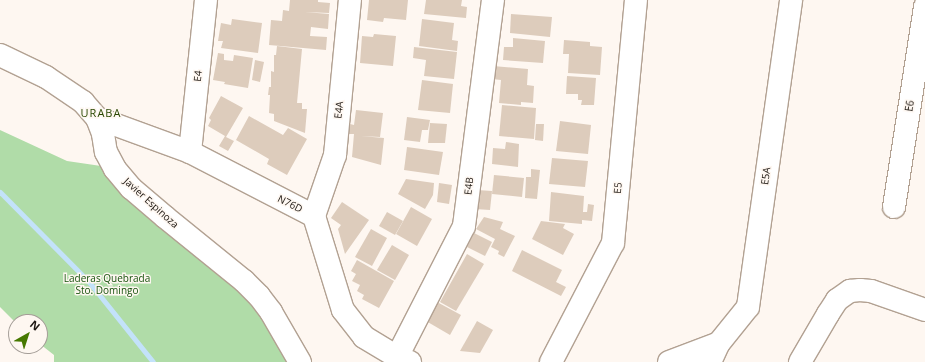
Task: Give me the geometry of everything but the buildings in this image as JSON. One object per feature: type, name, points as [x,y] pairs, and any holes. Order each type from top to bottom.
[{"type":"street","name":"E4","points":[[190,152],[206,0]]},
{"type":"street","name":"E4A","points":[[314,216],[335,155],[350,0]]},
{"type":"street","name":"E4B","points":[[404,360],[464,226],[493,0]]},
{"type":"street","name":"E5","points":[[551,362],[613,243],[636,0]]},
{"type":"street","name":"E5A","points":[[715,353],[748,307],[791,0]]},
{"type":"street","name":"E6","points":[[894,207],[925,6]]},
{"type":"street","name":"Javier Espinoza","points":[[0,55],[46,77],[83,102],[97,118],[103,134],[106,152],[119,173],[131,188],[259,296],[300,362]]},
{"type":"street","name":"N76D","points":[[97,118],[190,152],[314,216],[343,310],[364,337],[404,360]]},
{"type":"street","points":[[800,362],[837,300],[850,291],[871,291],[925,310]]},
{"type":"street","points":[[669,362],[715,353]]},
{"type":"green space","name":"Laderas Quebrada Sto. Domingo","points":[[0,130],[67,161],[101,166],[114,184],[148,218],[249,299],[288,362],[54,362],[54,355],[48,350],[48,314],[8,315],[0,307]]},
{"type":"waterway","points":[[0,192],[89,282],[153,362]]},
{"type":"district","name":"URABA","points":[[101,113]]}]
